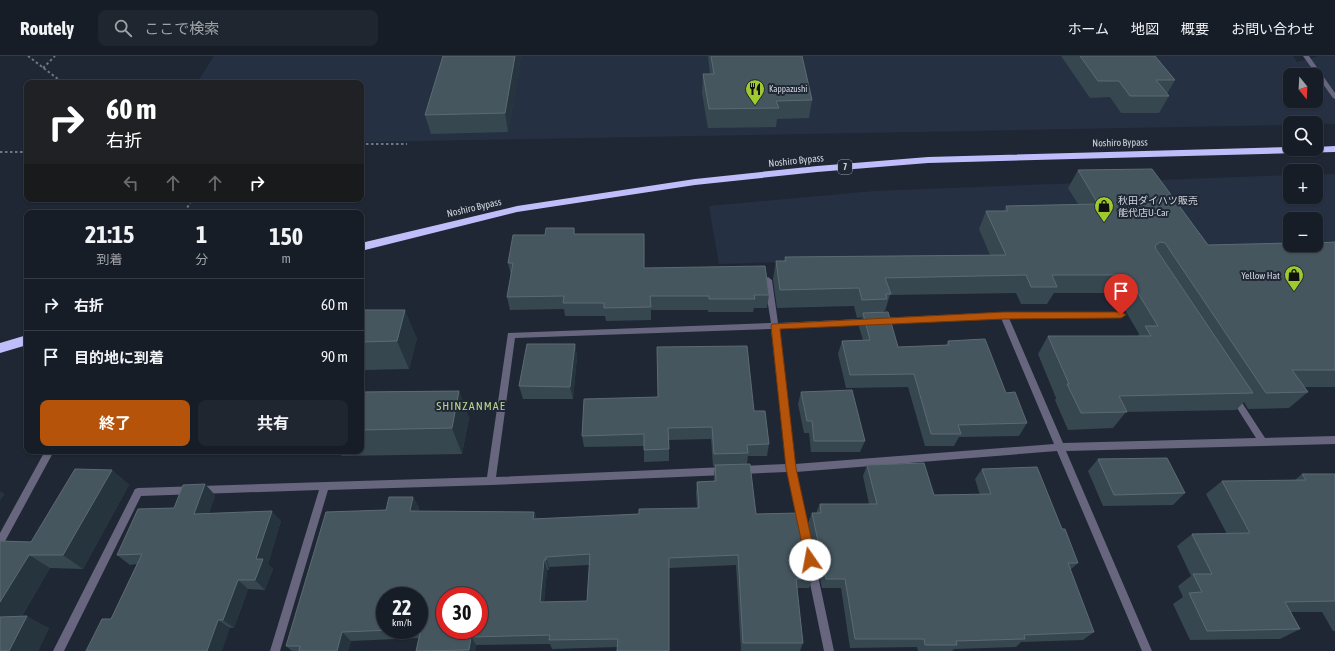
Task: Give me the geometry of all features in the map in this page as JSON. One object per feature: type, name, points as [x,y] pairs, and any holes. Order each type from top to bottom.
[{"type":"highway","name":"Noshiro Bypass","points":[[364,246],[517,209],[695,182],[817,169],[928,160],[1335,149]]},
{"type":"highway","points":[[0,348],[24,341]]},
{"type":"street","points":[[1306,56],[1335,96]]},
{"type":"street","points":[[768,280],[775,326],[791,468],[829,651]]},
{"type":"street","points":[[1004,315],[1147,651]]},
{"type":"street","points":[[491,481],[511,335],[775,326],[1004,315],[1121,315]]},
{"type":"street","points":[[1229,389],[1263,442]]},
{"type":"street","points":[[58,651],[138,492],[491,481],[791,468],[1060,447],[1335,440]]},
{"type":"street","points":[[0,542],[48,454]]},
{"type":"street","points":[[276,651],[325,486]]},
{"type":"path","points":[[28,56],[59,80]]},
{"type":"path","points":[[43,68],[55,56]]},
{"type":"path","points":[[364,144],[408,144]]},
{"type":"path","points":[[0,152],[24,152]]},
{"type":"shaded area","points":[[214,56],[1293,56],[1297,62],[1319,56],[1335,56],[1335,124],[1323,124],[1323,116],[1283,116],[1283,125],[364,142],[364,80],[199,80]]},
{"type":"shaded area","points":[[1335,174],[1335,324],[1204,247],[719,264],[709,206],[875,191],[1283,175],[1283,204],[1323,204],[1323,175]]},
{"type":"building","points":[[443,56],[515,56],[505,113],[425,115]]},
{"type":"building","points":[[711,56],[802,56],[812,100],[776,101],[779,108],[709,109],[703,74],[714,74]]},
{"type":"building","points":[[1080,56],[1155,56],[1175,80],[1156,80],[1169,96],[1130,96],[1119,81],[1098,81]]},
{"type":"building","points":[[1152,169],[1208,245],[1283,243],[1283,252],[1323,252],[1323,243],[1335,242],[1335,370],[1292,370],[1308,392],[1266,393],[1165,243],[1160,242],[1155,246],[1156,249],[1253,393],[1119,396],[1127,412],[1081,413],[1067,384],[1069,384],[1048,336],[1151,336],[1145,326],[1158,326],[1127,275],[1052,275],[1057,287],[1031,287],[1026,275],[885,278],[891,294],[886,294],[887,299],[862,300],[859,288],[780,290],[776,261],[786,261],[785,257],[1006,255],[986,211],[1008,211],[1006,206],[1098,204],[1078,170]]},
{"type":"building","points":[[546,228],[574,228],[574,234],[644,234],[644,268],[765,266],[769,295],[754,295],[755,299],[709,299],[709,296],[650,296],[651,307],[604,308],[604,303],[563,303],[564,296],[507,297],[513,263],[508,263],[513,235],[545,235]]},
{"type":"building","points":[[364,310],[405,310],[397,341],[364,342]]},
{"type":"building","points":[[888,312],[898,347],[949,345],[948,341],[985,339],[1006,393],[1015,392],[1027,423],[958,425],[961,434],[931,434],[914,374],[850,375],[842,341],[870,340],[863,313]]},
{"type":"building","points":[[527,344],[575,344],[570,387],[519,386]]},
{"type":"building","points":[[747,346],[754,411],[765,411],[769,444],[747,445],[748,453],[714,454],[712,427],[668,428],[669,449],[644,450],[644,434],[582,436],[584,399],[658,397],[657,347]]},
{"type":"building","points":[[852,390],[865,441],[814,441],[812,421],[807,421],[801,392]]},
{"type":"building","points":[[459,391],[452,428],[364,430],[364,392]]},
{"type":"building","points":[[1167,458],[1185,493],[1114,495],[1098,459]]},
{"type":"building","points":[[924,463],[934,495],[991,494],[982,469],[1037,467],[1062,529],[1065,529],[1078,563],[1068,563],[1094,632],[1024,635],[1025,639],[956,641],[957,645],[925,645],[924,639],[855,639],[845,579],[826,579],[812,513],[821,513],[820,504],[877,504],[867,465]]},
{"type":"building","points":[[750,464],[756,514],[799,513],[813,578],[796,579],[803,643],[743,643],[738,555],[669,558],[669,651],[617,651],[618,639],[549,640],[550,635],[488,637],[488,587],[436,587],[436,639],[471,639],[469,650],[416,651],[419,639],[428,639],[428,587],[376,587],[376,631],[342,632],[337,651],[299,651],[300,646],[286,646],[326,512],[386,510],[389,497],[413,497],[410,511],[534,512],[533,519],[639,514],[639,509],[699,508],[697,482],[716,481],[715,465]],"holes":[[[590,554],[587,601],[540,602],[544,560],[546,560],[546,557]]]},
{"type":"building","points":[[75,469],[112,470],[63,555],[29,555],[0,602],[0,541],[31,542]]},
{"type":"building","points":[[1302,474],[1335,474],[1335,601],[1285,602],[1300,629],[1207,631],[1189,593],[1202,592],[1193,574],[1212,574],[1192,534],[1250,533],[1222,481],[1306,480]]},
{"type":"building","points":[[205,484],[194,514],[272,511],[256,559],[263,559],[255,580],[238,580],[223,620],[218,620],[207,651],[86,651],[102,619],[111,619],[142,554],[117,555],[138,509],[174,508],[183,485]]},
{"type":"building","points":[[27,616],[9,651],[0,651],[0,617]]},
{"type":"place","name":"Kappazushi","points":[[755,106]]},
{"type":"place","name":"秋田ダイハツ販売 能代店U-Car","points":[[1104,223]]},
{"type":"place","name":"Yellow Hat","points":[[1294,292]]},
{"type":"district","name":"SHINZANMAE","points":[[471,406]]},
{"type":"route","points":[[810,560],[791,468],[775,326],[1004,315],[1121,315]]}]
